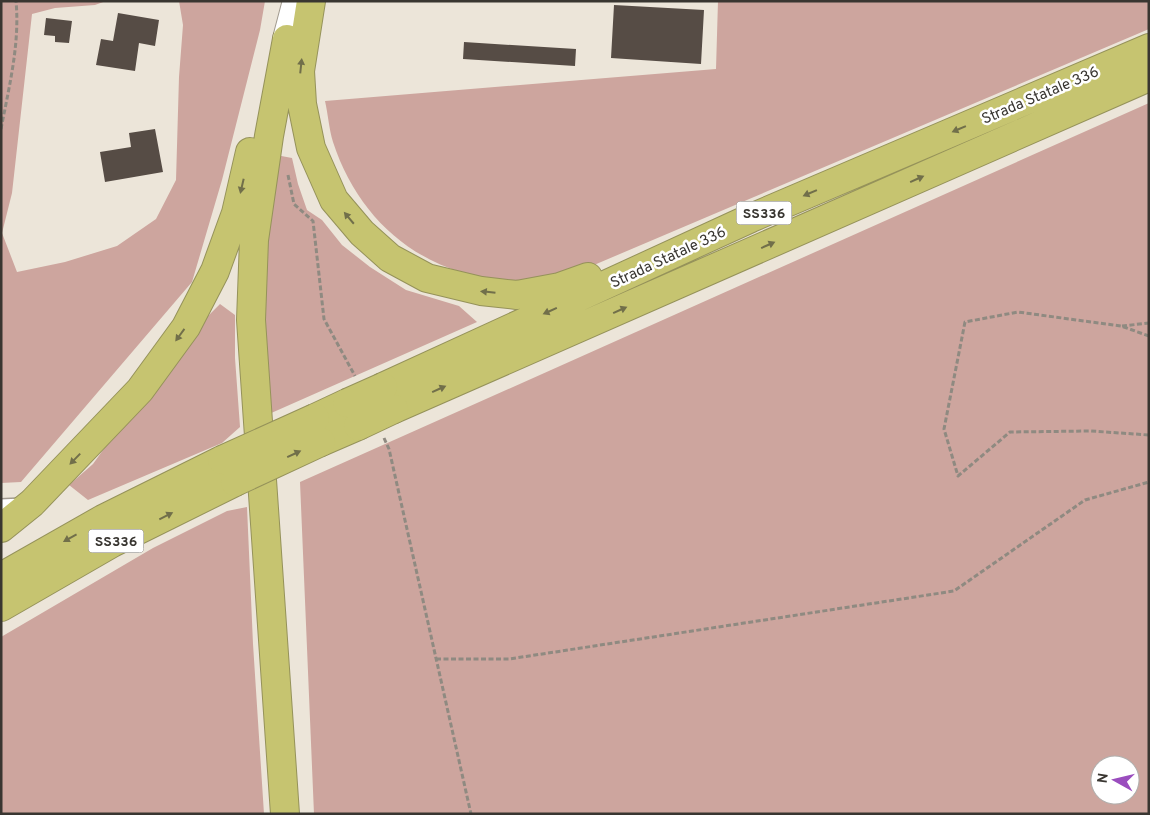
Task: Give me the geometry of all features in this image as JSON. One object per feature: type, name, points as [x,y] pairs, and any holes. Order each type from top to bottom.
[{"type":"highway","points":[[311,1],[300,70],[302,104],[311,148],[334,200],[362,233],[390,258],[427,278],[481,291],[517,295],[560,287],[682,238],[751,218]]},
{"type":"highway","points":[[1,528],[32,503],[140,390],[186,327],[215,271],[236,212],[261,108],[287,40]]},
{"type":"highway","points":[[285,814],[251,320],[254,240],[269,136],[287,40]]},
{"type":"highway","name":"Strada Statale 336","points":[[373,411],[751,218],[1149,48]]},
{"type":"highway","name":"Strada Statale 336","points":[[373,411],[1149,77]]},
{"type":"highway","name":"SS336","points":[[1,577],[104,519],[228,471],[318,430],[373,411]]},
{"type":"highway","name":"SS336","points":[[1,607],[112,543],[228,471]]},
{"type":"highway","points":[[1,620],[112,543]]},
{"type":"street","points":[[287,40],[296,1]]},
{"type":"lane","points":[[1,505],[32,503]]},
{"type":"path","points":[[1,129],[16,47],[16,1]]},
{"type":"path","points":[[1149,336],[1121,326],[1018,312],[965,322],[944,429],[958,476],[1010,432],[1092,431],[1149,435]]},
{"type":"path","points":[[1121,326],[1149,323]]},
{"type":"path","points":[[373,411],[389,449],[471,814]]},
{"type":"path","points":[[436,659],[509,659],[954,591],[1085,500],[1149,482]]},
{"type":"shaded area","points":[[1,1],[106,1],[95,5],[55,8],[32,14],[12,193],[2,233],[17,272],[65,262],[117,246],[156,219],[176,180],[179,77],[183,25],[179,1],[265,1],[260,30],[222,180],[192,282],[21,482],[1,483]]},
{"type":"shaded area","points":[[718,1],[1149,1],[1149,29],[594,265],[546,278],[516,280],[484,277],[454,270],[427,258],[402,242],[380,222],[361,198],[345,172],[330,132],[325,101],[716,69]]},
{"type":"shaded area","points":[[1149,103],[1149,814],[314,814],[300,482]]},
{"type":"shaded area","points":[[276,155],[292,158],[307,210],[322,220],[342,245],[370,267],[406,290],[459,306],[477,322],[269,414],[264,288]]},
{"type":"shaded area","points":[[220,304],[235,315],[235,358],[240,427],[222,443],[88,500],[69,485],[93,464],[131,411],[205,319]]},
{"type":"shaded area","points":[[247,507],[253,644],[264,814],[1,814],[1,637],[153,548],[227,511]]},
{"type":"building","points":[[614,5],[704,10],[701,64],[611,58]]},
{"type":"building","points":[[118,13],[159,20],[155,46],[139,43],[135,71],[96,65],[101,39],[113,41]]},
{"type":"building","points":[[46,18],[72,21],[69,43],[55,42],[55,36],[44,35]]},
{"type":"building","points":[[464,42],[576,49],[575,66],[463,59]]},
{"type":"building","points":[[155,129],[163,172],[105,182],[100,152],[131,147],[129,133]]}]
